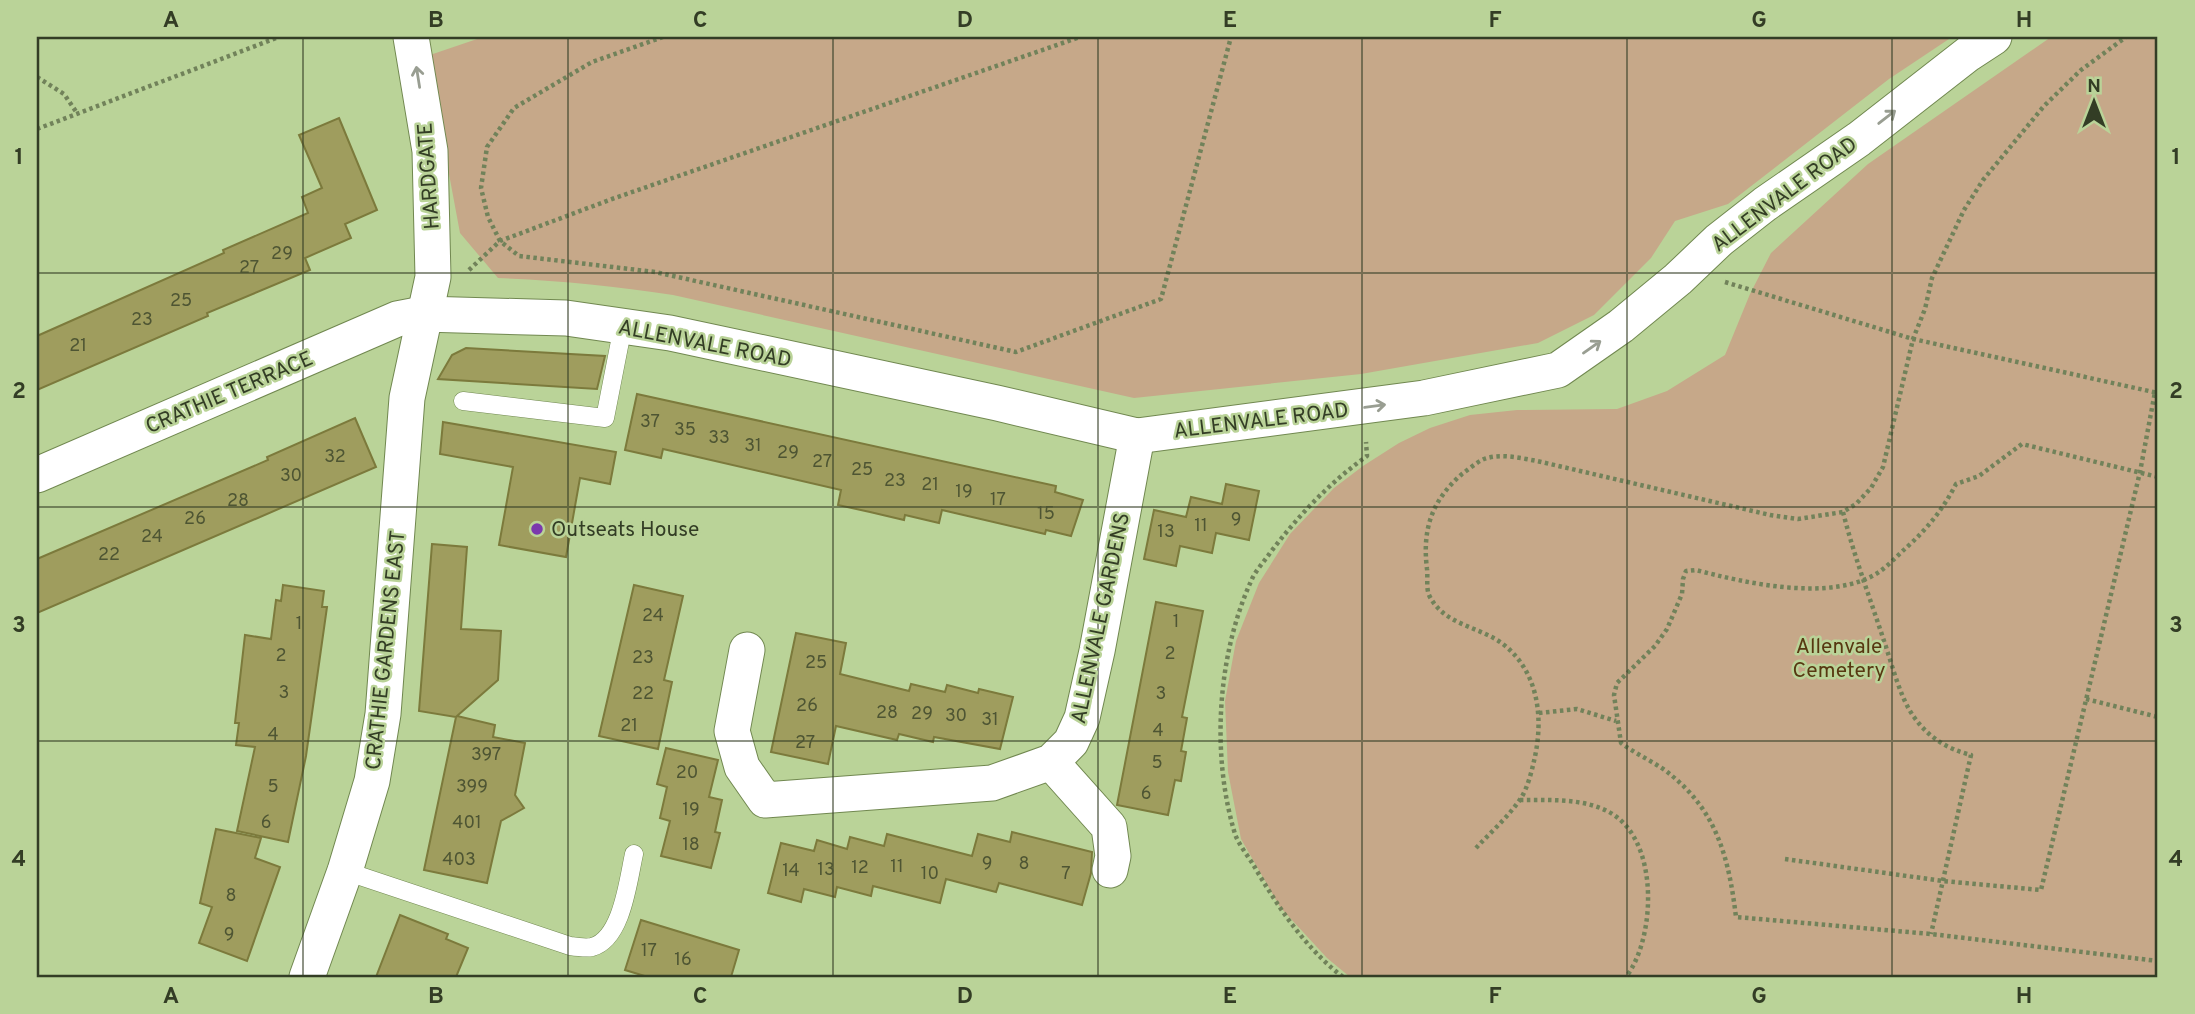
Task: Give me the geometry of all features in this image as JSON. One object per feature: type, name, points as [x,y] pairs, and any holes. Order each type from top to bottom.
[{"type":"street","name":"HARDGATE","points":[[411,37],[430,150],[433,276],[423,314]]},
{"type":"street","name":"ALLENVALE ROAD","points":[[423,314],[566,318],[670,333],[1137,436],[1424,398],[1558,370],[1621,326],[1687,271],[1718,240],[1859,139],[1968,54],[1994,37]]},
{"type":"street","name":"CRATHIE TERRACE","points":[[37,475],[397,319],[423,314]]},
{"type":"street","name":"CRATHIE GARDENS EAST","points":[[307,977],[345,871],[372,781],[383,715],[407,398],[423,314]]},
{"type":"street","name":"ALLENVALE GARDENS","points":[[747,650],[732,731],[742,767],[765,800],[992,783],[1051,762],[1071,742],[1082,718],[1137,436]]},
{"type":"street","points":[[1051,762],[1109,827],[1113,856],[1110,870]]},
{"type":"lane","points":[[463,401],[605,418],[623,326]]},
{"type":"lane","points":[[345,871],[570,946],[592,947],[606,939],[615,928],[634,854]]},
{"type":"path","points":[[37,130],[279,37]]},
{"type":"path","points":[[663,37],[592,62],[514,108],[487,147],[481,188],[488,217],[500,241],[519,256],[655,272],[1016,352],[1161,299],[1231,37]]},
{"type":"path","points":[[500,241],[612,199],[1080,37]]},
{"type":"path","points":[[1476,848],[1520,800],[1531,774],[1539,740],[1539,713],[1528,674],[1517,658],[1485,633],[1447,617],[1428,594],[1426,537],[1432,512],[1441,495],[1483,459],[1499,456],[1519,457],[1798,519],[1843,512],[1856,504],[1871,488],[1883,467],[1913,339],[1925,309],[1932,278],[1964,210],[1983,180],[2044,106],[2081,70],[2126,37]]},
{"type":"path","points":[[37,77],[64,94],[77,113]]},
{"type":"path","points":[[1687,271],[1913,339],[2157,392],[2041,890],[1943,881],[1785,859]]},
{"type":"path","points":[[1343,977],[1329,967],[1281,912],[1236,836],[1224,776],[1220,711],[1230,640],[1252,578],[1291,525],[1338,478],[1367,456],[1365,433]]},
{"type":"path","points":[[2158,477],[2022,444],[1979,476],[1956,484],[1936,519],[1878,572],[1864,579],[1843,585],[1795,589],[1696,570],[1686,571],[1682,594],[1667,629],[1655,646],[1618,683],[1614,695],[1621,743],[1670,774],[1708,815],[1721,844],[1728,869],[1736,917],[1931,934],[2158,961]]},
{"type":"path","points":[[1843,512],[1897,679],[1912,715],[1928,734],[1956,751],[1971,755],[1931,934]]},
{"type":"path","points":[[2085,699],[2158,718]]},
{"type":"path","points":[[1539,713],[1577,709],[1616,721]]},
{"type":"path","points":[[1520,800],[1586,804],[1611,813],[1628,828],[1648,874],[1649,904],[1639,955],[1626,977]]},
{"type":"green space","points":[[483,37],[1952,37],[1889,79],[1728,204],[1675,221],[1651,258],[1594,315],[1538,343],[1361,374],[1134,398],[673,295],[586,284],[498,278],[460,233],[427,56]]},
{"type":"green space","name":"Allenvale Cemetery","points":[[2051,37],[2158,37],[2158,977],[1350,977],[1327,958],[1280,907],[1241,839],[1228,772],[1225,701],[1236,641],[1259,583],[1290,534],[1334,488],[1363,466],[1399,443],[1430,428],[1470,415],[1517,410],[1617,409],[1667,391],[1725,355],[1750,294],[1771,253],[1868,164]]},
{"type":"building","points":[[339,118],[377,210],[345,224],[351,238],[305,258],[310,270],[37,390],[37,336],[308,213],[302,197],[322,188],[299,135]]},
{"type":"building","points":[[466,348],[605,356],[597,389],[438,379],[452,355]]},
{"type":"building","points":[[637,394],[1056,486],[1055,492],[1083,500],[1071,536],[1046,530],[1045,534],[942,510],[939,523],[905,515],[904,520],[838,505],[841,490],[663,449],[661,458],[625,450]]},
{"type":"building","points":[[355,418],[376,467],[37,613],[37,559],[268,460],[267,457]]},
{"type":"building","points":[[443,422],[616,452],[610,484],[580,478],[566,557],[499,545],[513,467],[440,454]]},
{"type":"building","points":[[1226,484],[1259,491],[1249,540],[1216,533],[1212,553],[1180,546],[1176,566],[1144,559],[1154,510],[1186,517],[1191,497],[1222,504]]},
{"type":"building","points":[[432,544],[467,547],[461,629],[501,631],[498,680],[457,716],[495,725],[493,737],[525,743],[515,795],[524,808],[501,821],[487,883],[424,870],[456,717],[419,711]]},
{"type":"building","points":[[283,585],[324,591],[322,607],[327,607],[306,756],[288,842],[237,831],[255,747],[236,745],[239,723],[235,723],[245,635],[271,639],[276,600],[281,601]]},
{"type":"building","points":[[634,585],[683,596],[664,680],[672,682],[658,749],[599,736]]},
{"type":"building","points":[[1156,602],[1203,611],[1182,717],[1187,718],[1181,751],[1186,752],[1181,781],[1175,780],[1168,815],[1117,805]]},
{"type":"building","points":[[796,633],[846,643],[840,674],[909,691],[911,684],[945,692],[947,685],[978,693],[979,689],[1013,697],[1000,749],[934,737],[933,742],[899,734],[897,740],[836,726],[828,764],[771,752]]},
{"type":"building","points":[[666,748],[718,760],[709,797],[722,800],[715,832],[720,833],[711,868],[661,856],[670,821],[660,818],[667,787],[657,784]]},
{"type":"building","points":[[216,829],[261,838],[255,858],[280,867],[247,961],[199,943],[212,907],[200,903]]},
{"type":"building","points":[[1012,832],[1092,852],[1091,873],[1082,905],[999,883],[996,892],[946,879],[940,903],[873,886],[871,896],[837,887],[835,897],[804,889],[801,902],[768,893],[781,843],[814,851],[817,840],[847,849],[850,837],[884,846],[887,834],[972,856],[978,834],[1010,842]]},
{"type":"building","points":[[400,915],[448,934],[446,939],[468,948],[456,977],[376,977]]},
{"type":"building","points":[[641,920],[739,950],[731,977],[648,977],[625,970]]},
{"type":"place","name":"Outseats House","points":[[537,529]]}]
